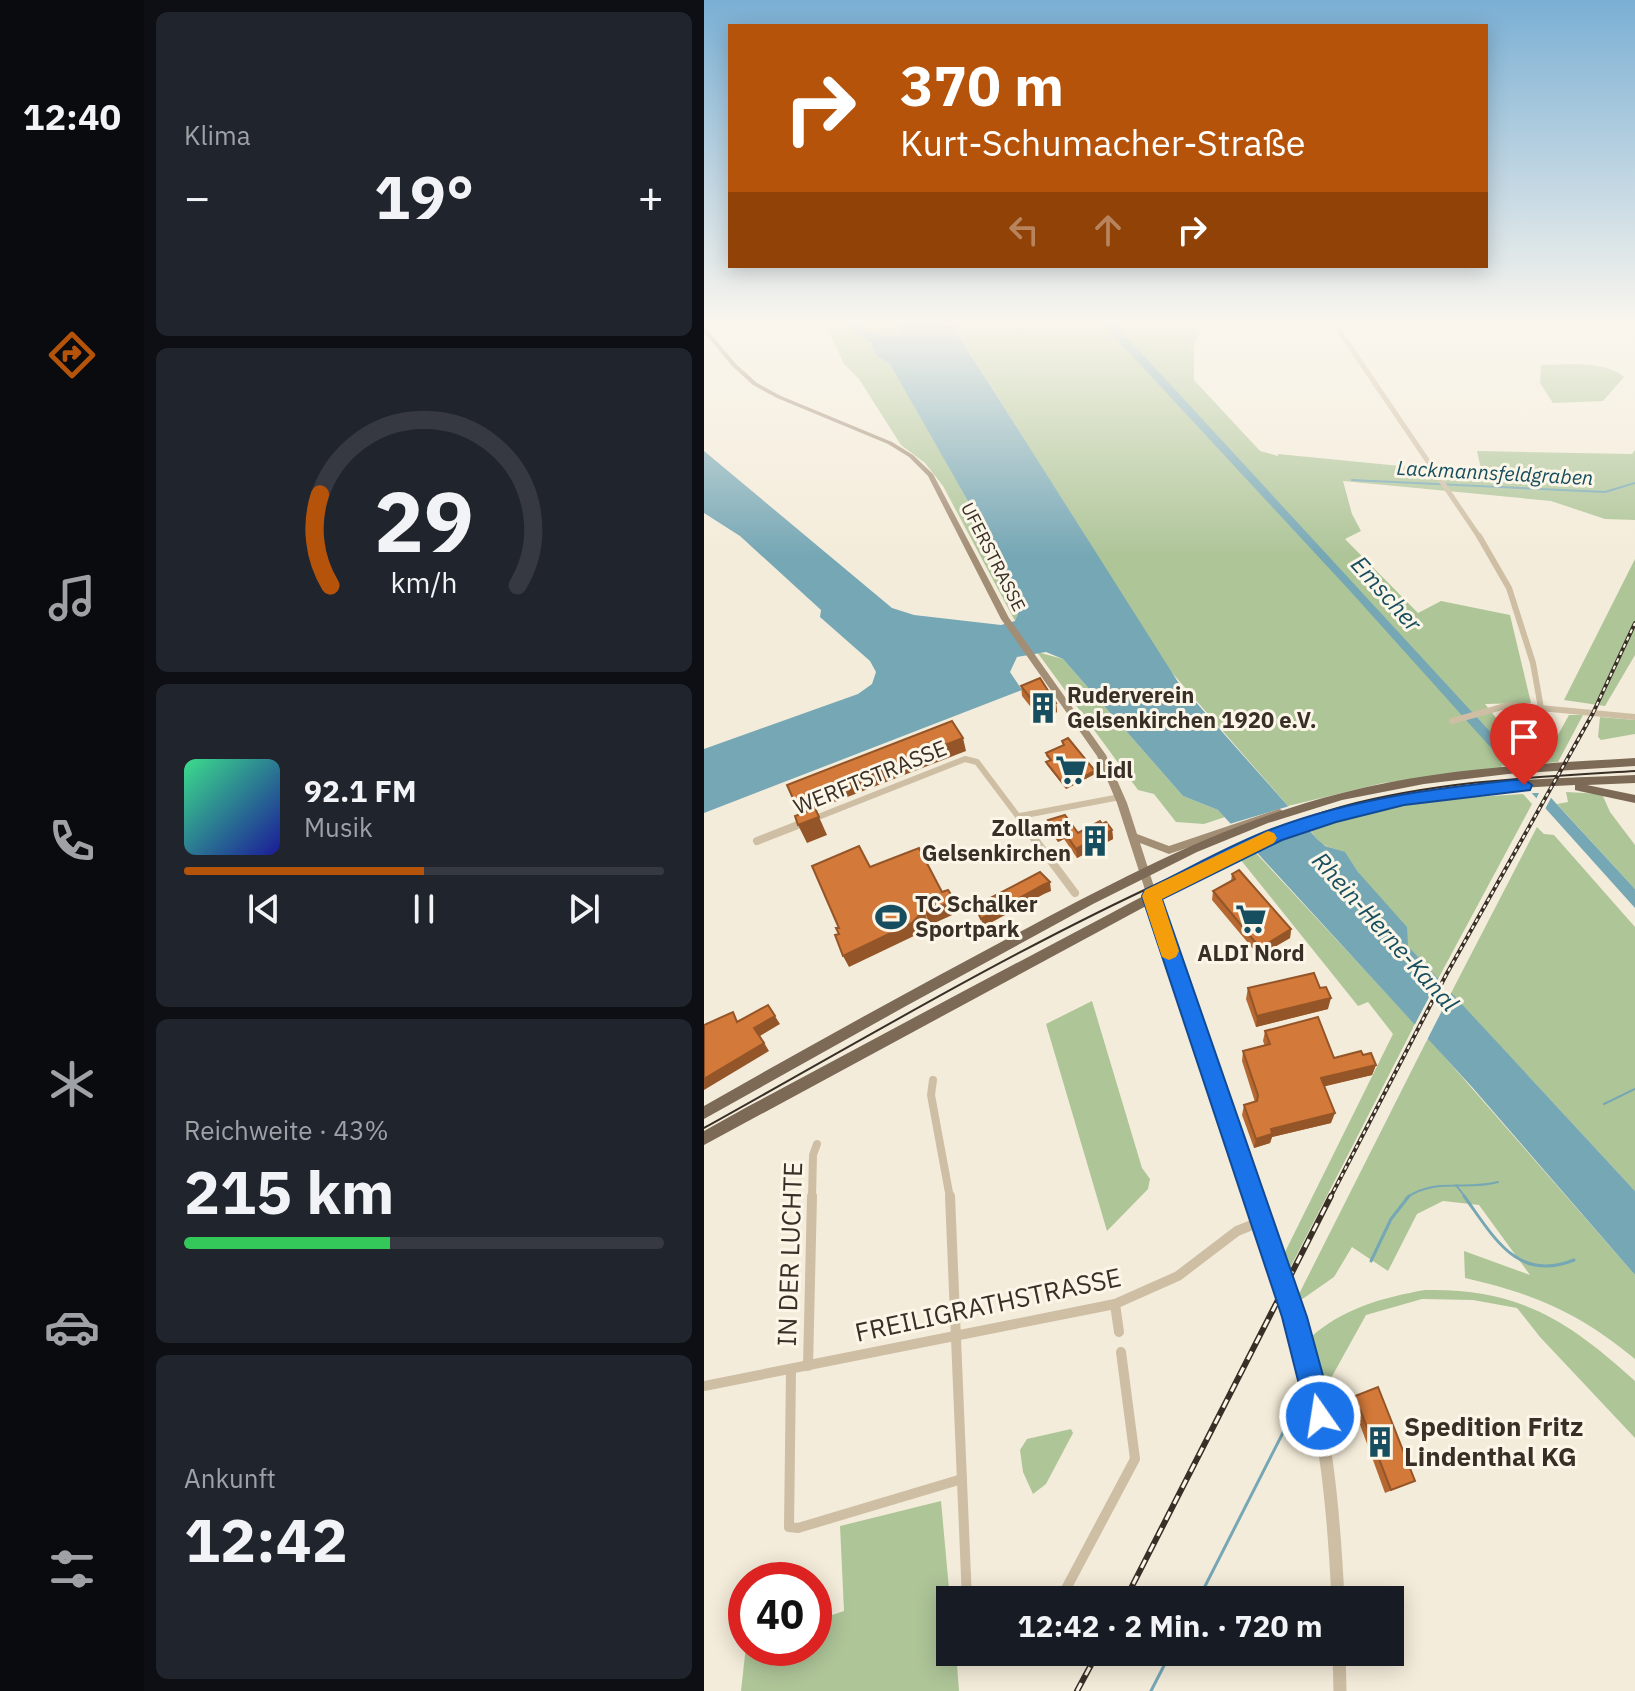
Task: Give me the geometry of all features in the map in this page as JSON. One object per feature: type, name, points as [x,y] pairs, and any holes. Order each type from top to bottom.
[{"type":"main road","name":"UFERSTRASSE","points":[[783,399],[873,434],[899,448],[921,465],[941,491],[1005,619],[1092,739],[1120,797],[1152,896]]},
{"type":"main road","points":[[1134,837],[1169,850],[1297,809],[1379,788],[1472,773],[1635,762]]},
{"type":"main road","points":[[704,1138],[1152,896],[1244,850],[1309,823],[1367,806],[1484,788],[1555,783],[1608,786],[1635,779]]},
{"type":"main road","points":[[1608,786],[1635,799]]},
{"type":"main road","points":[[704,1113],[936,982],[1227,832]]},
{"type":"street","points":[[1386,399],[1509,588],[1533,663],[1541,708]]},
{"type":"street","points":[[1452,721],[1509,705],[1635,717]]},
{"type":"street","name":"WERFTSTRASSE","points":[[757,841],[965,759],[977,762],[1075,893]]},
{"type":"street","points":[[1020,816],[1120,797]]},
{"type":"street","points":[[1152,896],[1304,1346],[1320,1416],[1333,1502],[1337,1586]]},
{"type":"street","points":[[933,1080],[931,1095],[947,1174],[953,1225],[966,1586]]},
{"type":"street","name":"IN DER LUCHTE","points":[[808,1366],[813,1155],[817,1144]]},
{"type":"street","name":"FREILIGRATHSTRASSE","points":[[704,1386],[1115,1304],[1178,1276],[1237,1231],[1262,1221]]},
{"type":"street","points":[[1115,1304],[1119,1332]]},
{"type":"street","points":[[1067,1586],[1135,1459],[1121,1352]]},
{"type":"street","points":[[791,1370],[789,1527],[798,1528],[962,1479]]},
{"type":"street","points":[[1339,1666],[1340,1691]]},
{"type":"green space","points":[[872,399],[910,399],[994,547],[1021,606],[1015,621],[943,486],[925,463],[901,445]]},
{"type":"green space","points":[[999,399],[1212,399],[1260,451],[1278,456],[1482,474],[1477,451],[1632,454],[1635,450],[1635,520],[1605,519],[1551,501],[1343,481],[1352,514],[1361,531],[1345,539],[1418,613],[1441,601],[1510,615],[1531,703],[1485,704],[1533,765],[1383,783],[1288,806],[1167,667]]},
{"type":"green space","points":[[1550,399],[1605,399],[1603,401],[1553,403]]},
{"type":"green space","points":[[1635,559],[1635,655],[1605,706],[1564,700]]},
{"type":"green space","points":[[1037,652],[1063,659],[1183,796],[1218,810],[1225,817],[1204,824],[1176,822],[1154,794],[1138,790]]},
{"type":"green space","points":[[1569,715],[1583,715],[1558,762],[1546,763],[1544,760]]},
{"type":"green space","points":[[1600,717],[1635,720],[1635,734],[1601,740],[1598,737]]},
{"type":"green space","points":[[1566,792],[1602,794],[1610,812],[1635,845],[1635,889],[1557,804],[1568,802]]},
{"type":"green space","points":[[1523,794],[1532,804],[1438,979],[1408,946],[1345,853],[1321,844],[1310,830],[1373,810],[1444,799]]},
{"type":"green space","points":[[1537,827],[1544,834],[1554,835],[1635,927],[1635,1191],[1451,993]]},
{"type":"green space","points":[[1255,852],[1415,1024],[1290,1268],[1285,1252],[1393,1034],[1368,1002],[1358,1006],[1240,859]]},
{"type":"green space","points":[[1092,1001],[1142,1168],[1150,1179],[1148,1189],[1107,1231],[1046,1024]]},
{"type":"green space","points":[[1428,1038],[1635,1275],[1635,1359],[1595,1329],[1555,1307],[1465,1278],[1464,1251],[1530,1275],[1479,1205],[1443,1201],[1417,1214],[1388,1271],[1352,1247],[1334,1277],[1301,1300],[1299,1294]]},
{"type":"green space","points":[[1425,1290],[1488,1295],[1515,1302],[1564,1325],[1587,1341],[1635,1381],[1635,1438],[1540,1337],[1517,1308],[1473,1300],[1422,1299],[1366,1315],[1325,1389],[1310,1338],[1349,1312],[1394,1296]]},
{"type":"green space","points":[[1071,1429],[1073,1433],[1046,1484],[1033,1494],[1023,1472],[1020,1450],[1027,1439]]},
{"type":"green space","points":[[941,1501],[949,1586],[936,1586],[936,1666],[957,1666],[959,1691],[741,1691],[744,1666],[832,1666],[832,1615],[844,1611],[840,1526]]},
{"type":"water","name":"Rhein-Herne-Kanal","points":[[910,399],[999,399],[1178,682],[1318,840],[1325,846],[1345,852],[1358,872],[1407,927],[1408,946],[1635,1191],[1635,1275],[1472,1087],[1218,810],[1183,796],[1063,659],[1046,652],[1017,657],[1010,672],[1022,690],[704,813],[704,749],[858,694],[872,684],[876,672],[870,661],[820,617],[821,610],[740,536],[704,513],[704,451],[892,608],[914,615],[1001,625],[1015,621],[1021,606],[994,547]]},
{"type":"water","points":[[1172,399],[1184,399],[1635,889],[1635,908],[1351,592]]},
{"type":"pier","points":[[1526,764],[1553,794],[1543,813],[1534,803],[1539,793],[1525,793],[1501,766]]},
{"type":"pier","points":[[1293,805],[1313,828],[1251,853],[1226,825]]},
{"type":"pier","points":[[1440,976],[1453,989],[1426,1042],[1413,1028]]},
{"type":"building","points":[[1040,678],[1056,703],[1040,710],[1021,686]]},
{"type":"building","points":[[952,721],[963,738],[795,803],[787,785]]},
{"type":"building","name":"Lidl","points":[[1068,738],[1095,771],[1065,786],[1046,762],[1051,760],[1046,753],[1064,745],[1062,741]]},
{"type":"building","points":[[815,808],[819,817],[798,825],[795,816]]},
{"type":"building","points":[[1065,815],[1078,833],[1100,821],[1102,824],[1106,822],[1112,830],[1076,849],[1063,830],[1057,833],[1048,820]]},
{"type":"building","name":"TC Schalker Sportpark","points":[[859,846],[870,867],[919,848],[942,892],[948,890],[955,900],[925,913],[924,910],[912,923],[843,956],[835,935],[839,934],[836,928],[839,928],[812,866]]},
{"type":"building","name":"ALDI Nord","points":[[1239,870],[1291,929],[1260,948],[1213,891],[1235,879],[1232,874]]},
{"type":"building","points":[[1040,872],[1050,882],[981,919],[975,906]]},
{"type":"building","points":[[1314,973],[1320,988],[1326,987],[1331,998],[1257,1016],[1248,988]]},
{"type":"building","points":[[768,1005],[775,1016],[754,1028],[764,1043],[704,1079],[704,1025],[733,1012],[737,1022]]},
{"type":"building","points":[[1318,1017],[1334,1058],[1361,1051],[1363,1055],[1371,1053],[1376,1065],[1321,1078],[1335,1113],[1271,1129],[1272,1134],[1256,1139],[1244,1105],[1257,1101],[1258,1095],[1243,1051],[1270,1044],[1265,1031]]},
{"type":"building","name":"Spedition Fritz Lindenthal KG","points":[[1378,1387],[1415,1481],[1391,1490],[1355,1396]]},
{"type":"waterway","name":"Lackmannsfeldgraben","points":[[1352,480],[1605,492],[1635,483]]},
{"type":"waterway","points":[[1604,1104],[1635,1089]]},
{"type":"waterway","points":[[1456,1185],[1498,1182]]},
{"type":"waterway","points":[[1409,1197],[1428,1188],[1456,1185]]},
{"type":"waterway","points":[[1456,1185],[1466,1198]]},
{"type":"waterway","points":[[1464,1196],[1497,1240],[1522,1261],[1554,1266],[1574,1260]]},
{"type":"waterway","points":[[1371,1261],[1391,1219],[1409,1197]]},
{"type":"waterway","points":[[1205,1586],[1295,1409]]},
{"type":"waterway","points":[[1151,1691],[1164,1666]]},
{"type":"tram line","points":[[704,1128],[1050,937],[1274,830],[1341,807],[1414,791],[1635,771]]},
{"type":"railway","points":[[1330,1198],[1446,975],[1593,713],[1635,623]]},
{"type":"railway","points":[[1132,1586],[1331,1196]]},
{"type":"railway","points":[[1077,1691],[1090,1666]]},
{"type":"slow traffic","points":[[1169,951],[1152,896],[1268,838]]},
{"type":"place","name":"Ruderverein Gelsenkirchen 1920 e.V.","points":[[1043,708]]},
{"type":"place","name":"Lidl","points":[[1071,770]]},
{"type":"place","name":"Zollamt Gelsenkirchen","points":[[1095,841]]},
{"type":"place","name":"TC Schalker Sportpark","points":[[891,917]]},
{"type":"place","name":"ALDI Nord","points":[[1251,919]]},
{"type":"place","name":"Spedition Fritz Lindenthal KG","points":[[1380,1442]]},
{"type":"route","points":[[1320,1416],[1295,1317],[1152,896],[1276,835],[1335,815],[1367,806],[1454,791],[1524,785]]},
{"type":"water label","name":"Emscher","points":[[1386,594]]}]
